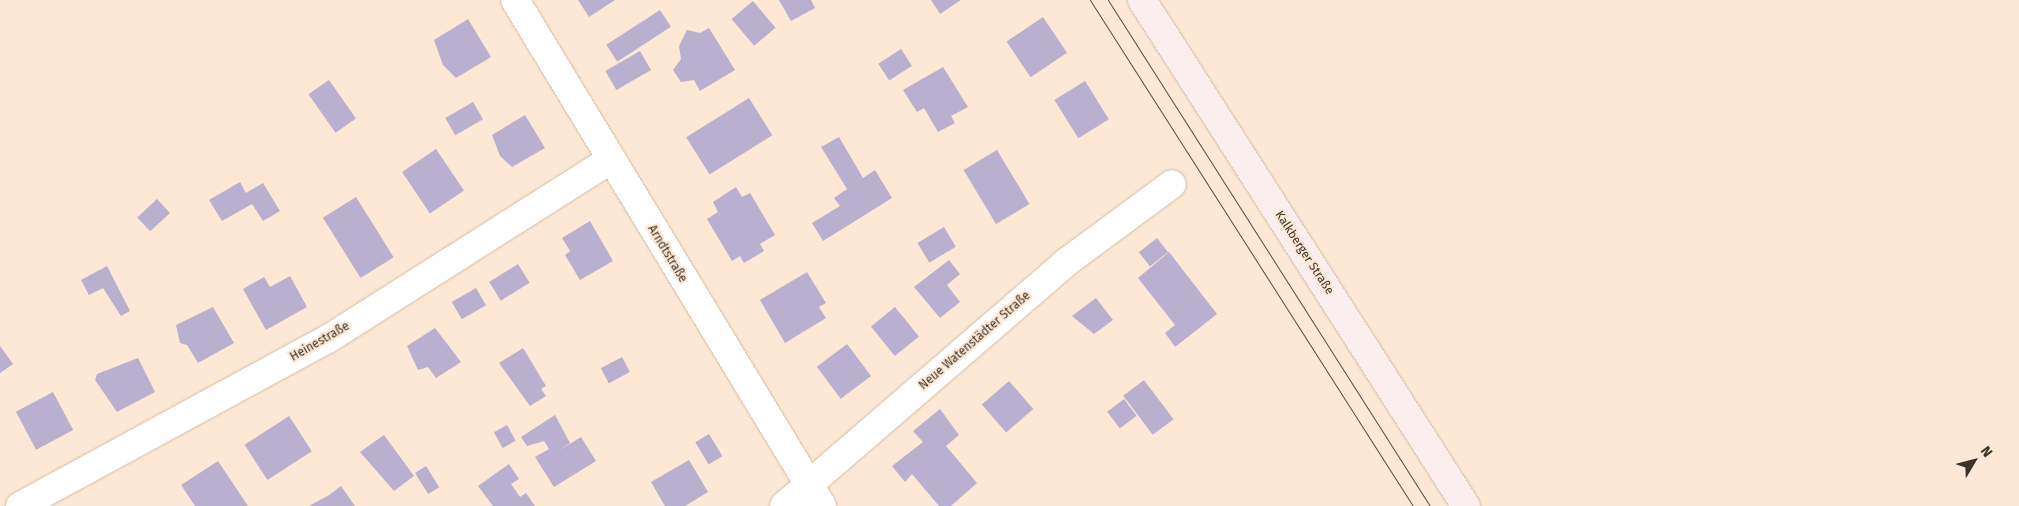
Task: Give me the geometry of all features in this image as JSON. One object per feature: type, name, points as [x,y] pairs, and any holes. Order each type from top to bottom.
[{"type":"main road","name":"Kalkberger Straße","points":[[1142,0],[1466,506]]},
{"type":"street","name":"Arndtstraße","points":[[515,0],[610,160],[815,496]]},
{"type":"street","name":"Heinestraße","points":[[20,506],[328,339],[610,160]]},
{"type":"street","name":"Neue Watenstädter Straße","points":[[784,506],[815,496],[1064,264],[1172,184]]},
{"type":"building","points":[[578,0],[615,0],[589,17]]},
{"type":"building","points":[[779,0],[811,0],[815,8],[791,21]]},
{"type":"building","points":[[931,0],[961,0],[940,14]]},
{"type":"building","points":[[753,1],[775,28],[754,46],[732,19]]},
{"type":"building","points":[[660,10],[671,27],[617,62],[606,45]]},
{"type":"building","points":[[1043,17],[1067,53],[1031,77],[1007,42]]},
{"type":"building","points":[[468,19],[491,57],[456,78],[443,65],[434,40]]},
{"type":"building","points":[[709,28],[735,70],[700,91],[694,80],[681,82],[673,70],[681,59],[679,46],[687,30],[700,33]]},
{"type":"building","points":[[901,49],[912,66],[889,80],[878,64]]},
{"type":"building","points":[[640,51],[651,70],[616,90],[605,71]]},
{"type":"building","points":[[943,67],[968,107],[951,116],[955,123],[938,132],[924,108],[917,112],[903,90]]},
{"type":"building","points":[[329,80],[356,119],[335,133],[309,94]]},
{"type":"building","points":[[1085,81],[1109,119],[1078,138],[1054,100]]},
{"type":"building","points":[[749,98],[772,135],[710,175],[686,137]]},
{"type":"building","points":[[473,102],[483,119],[455,135],[445,118]]},
{"type":"building","points":[[525,115],[545,148],[512,167],[500,156],[492,135]]},
{"type":"building","points":[[839,137],[863,178],[875,170],[892,198],[823,241],[812,223],[840,206],[834,198],[847,189],[821,147]]},
{"type":"building","points":[[436,149],[464,190],[430,213],[402,172]]},
{"type":"building","points":[[997,150],[1029,204],[996,224],[964,170]]},
{"type":"building","points":[[240,182],[246,193],[263,183],[280,211],[263,221],[252,204],[222,221],[209,200]]},
{"type":"building","points":[[736,187],[742,197],[750,193],[775,235],[760,244],[764,251],[744,263],[740,256],[732,261],[707,219],[718,212],[713,202]]},
{"type":"building","points":[[356,197],[394,257],[361,278],[323,218]]},
{"type":"building","points":[[157,199],[170,213],[150,231],[137,217]]},
{"type":"building","points":[[590,221],[613,261],[580,280],[565,255],[570,251],[562,238]]},
{"type":"building","points":[[944,227],[956,247],[929,263],[917,243]]},
{"type":"building","points":[[1157,238],[1168,252],[1150,266],[1139,252]]},
{"type":"building","points":[[1169,252],[1217,314],[1175,347],[1165,333],[1175,325],[1138,278]]},
{"type":"building","points":[[949,260],[960,274],[947,285],[960,302],[940,318],[914,287]]},
{"type":"building","points":[[518,264],[530,283],[501,301],[489,282]]},
{"type":"building","points":[[107,266],[130,311],[121,316],[103,288],[89,295],[81,280]]},
{"type":"building","points":[[807,272],[826,303],[819,307],[826,318],[785,343],[760,300]]},
{"type":"building","points":[[290,276],[307,307],[266,330],[243,289],[264,277],[270,287]]},
{"type":"building","points":[[476,288],[486,305],[462,319],[452,302]]},
{"type":"building","points":[[1096,298],[1113,320],[1094,334],[1072,316]]},
{"type":"building","points":[[213,307],[234,343],[198,363],[187,345],[180,343],[176,325]]},
{"type":"building","points":[[895,307],[919,337],[895,356],[871,327]]},
{"type":"building","points":[[435,328],[461,362],[436,378],[428,367],[418,370],[407,346]]},
{"type":"building","points":[[847,344],[871,376],[841,399],[817,367]]},
{"type":"building","points":[[0,346],[13,364],[0,373]]},
{"type":"building","points":[[523,348],[546,386],[541,389],[546,396],[530,406],[499,363]]},
{"type":"building","points":[[622,357],[630,372],[609,383],[601,368]]},
{"type":"building","points":[[138,358],[155,392],[117,412],[95,380],[97,374]]},
{"type":"building","points":[[1144,380],[1173,419],[1153,435],[1123,396]]},
{"type":"building","points":[[1009,381],[1033,409],[1006,433],[982,405]]},
{"type":"building","points":[[53,392],[73,430],[36,450],[16,412]]},
{"type":"building","points":[[1124,399],[1137,416],[1120,428],[1107,412]]},
{"type":"building","points":[[940,409],[959,435],[946,446],[977,483],[951,506],[939,506],[912,474],[905,482],[892,466],[923,442],[913,431]]},
{"type":"building","points":[[555,415],[570,443],[558,451],[581,437],[596,461],[554,487],[535,457],[549,449],[544,441],[527,446],[521,437]]},
{"type":"building","points":[[289,416],[312,451],[267,480],[245,445]]},
{"type":"building","points":[[507,425],[516,441],[503,448],[494,432]]},
{"type":"building","points":[[709,434],[722,456],[709,465],[695,442]]},
{"type":"building","points":[[384,435],[414,476],[394,491],[360,452]]},
{"type":"building","points":[[689,460],[708,492],[685,506],[665,506],[651,482]]},
{"type":"building","points":[[218,461],[248,506],[195,506],[181,485]]},
{"type":"building","points":[[509,464],[519,479],[511,484],[520,497],[526,493],[535,506],[493,506],[478,486]]},
{"type":"building","points":[[426,466],[439,487],[428,494],[415,473]]},
{"type":"building","points":[[341,486],[355,506],[309,506],[329,495]]},
{"type":"tram line","points":[[1090,0],[1413,506]]},
{"type":"tram line","points":[[1108,0],[1430,506]]}]
